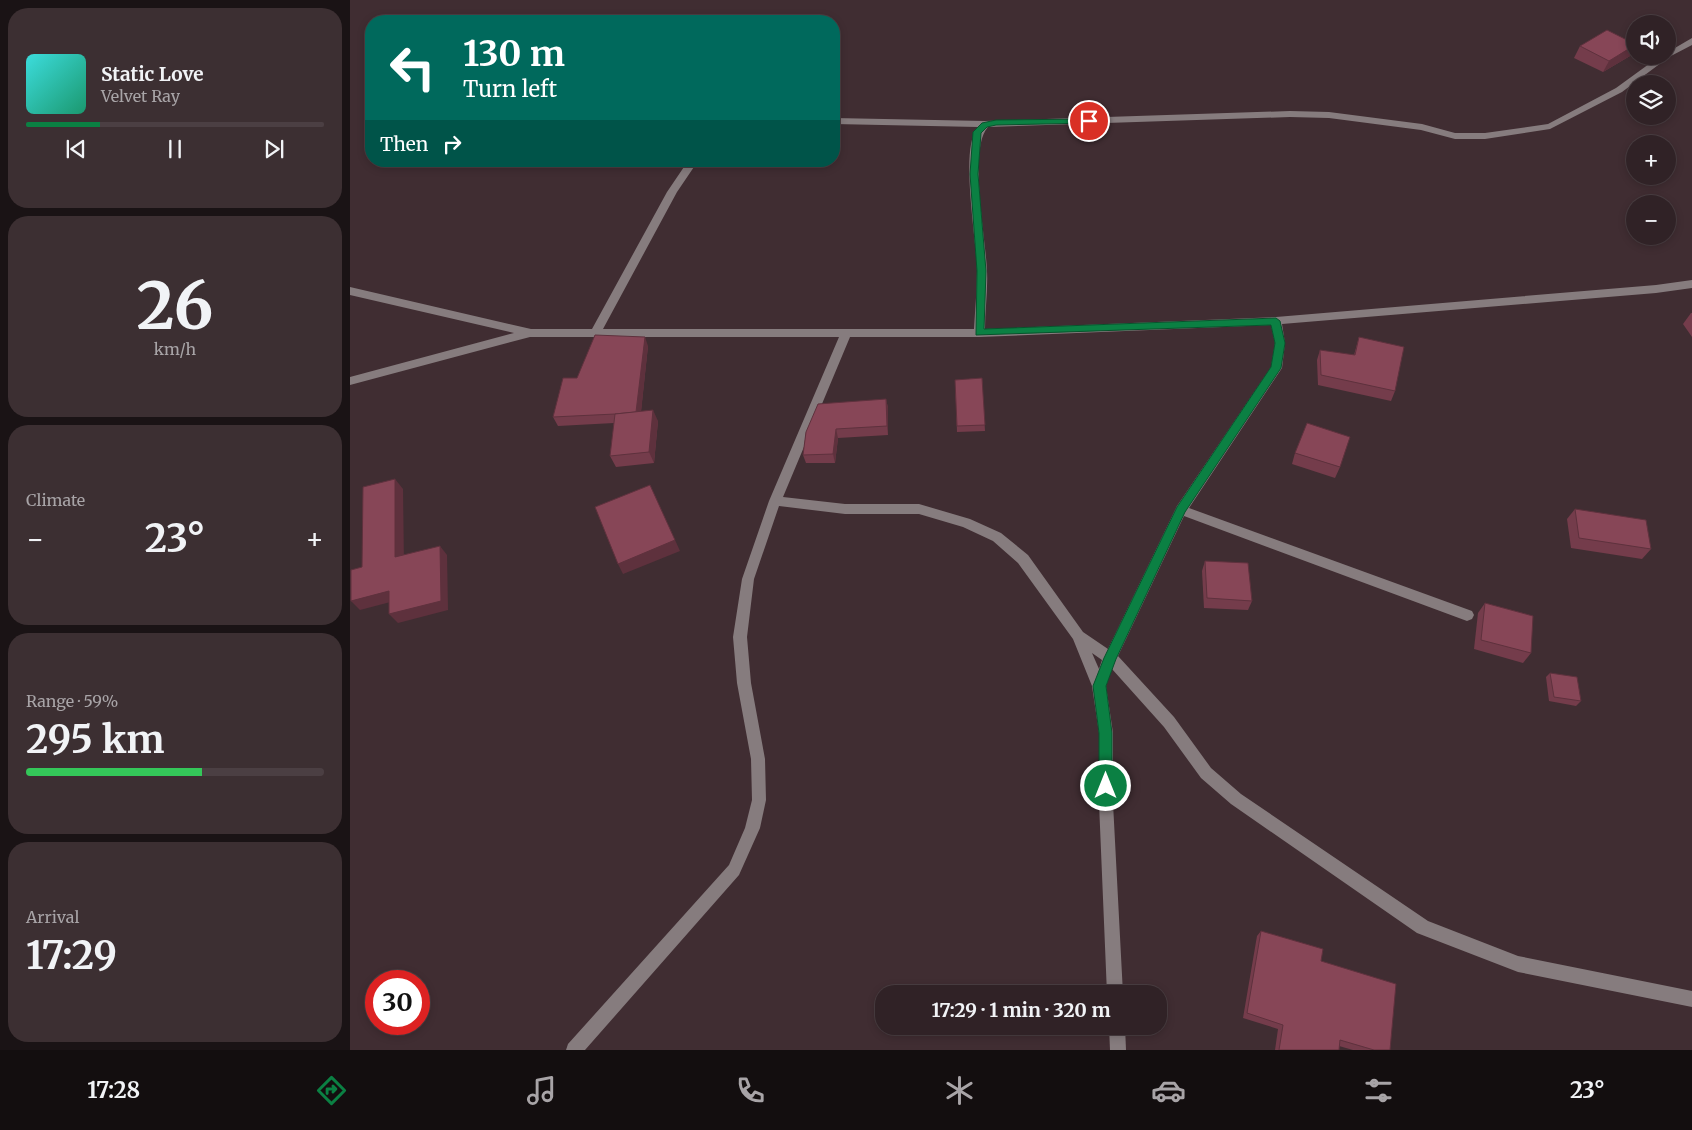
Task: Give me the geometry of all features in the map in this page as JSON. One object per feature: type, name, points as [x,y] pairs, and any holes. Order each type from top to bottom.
[{"type":"street","points":[[1676,49],[1692,41]]},
{"type":"street","points":[[1679,47],[1692,52]]},
{"type":"street","points":[[840,121],[984,124],[1290,114],[1329,115],[1422,127],[1455,136],[1485,136],[1550,126],[1619,90],[1654,65]]},
{"type":"street","points":[[979,333],[982,271],[974,174],[977,132],[984,124]]},
{"type":"street","points":[[595,333],[672,192],[689,167]]},
{"type":"street","points":[[350,291],[531,333],[979,333],[1276,321],[1656,289],[1692,284]]},
{"type":"street","points":[[1099,686],[1110,658],[1181,510],[1276,368],[1280,343],[1276,321]]},
{"type":"street","points":[[350,381],[531,333]]},
{"type":"street","points":[[574,1050],[734,870],[752,828],[759,800],[758,759],[744,683],[740,638],[748,579],[775,501],[846,333]]},
{"type":"street","points":[[775,501],[845,509],[919,509],[966,523],[997,537],[1023,560],[1078,636],[1099,686],[1106,733],[1106,803],[1115,985]]},
{"type":"street","points":[[1181,510],[1467,615]]},
{"type":"street","points":[[1078,636],[1110,658],[1135,683],[1169,722],[1206,773],[1236,799],[1423,927],[1518,964],[1692,999]]},
{"type":"street","points":[[1117,1035],[1118,1050]]},
{"type":"building","points":[[1607,30],[1626,40],[1626,51],[1609,61],[1580,46]]},
{"type":"building","points":[[595,335],[645,337],[636,412],[553,417],[563,378],[577,378]]},
{"type":"building","points":[[1359,337],[1404,347],[1395,391],[1321,375],[1320,350],[1355,355]]},
{"type":"building","points":[[982,378],[985,425],[957,426],[955,380]]},
{"type":"building","points":[[886,399],[887,426],[836,429],[833,454],[803,455],[806,432],[818,404]]},
{"type":"building","points":[[653,410],[649,452],[610,456],[615,414]]},
{"type":"building","points":[[1307,423],[1350,437],[1340,467],[1295,453]]},
{"type":"building","points":[[395,479],[395,557],[440,546],[441,601],[389,614],[389,591],[351,601],[351,570],[362,567],[363,487]]},
{"type":"building","points":[[650,485],[675,540],[618,564],[595,507]]},
{"type":"building","points":[[1575,509],[1646,520],[1651,549],[1579,538]]},
{"type":"building","points":[[1205,561],[1248,563],[1252,601],[1207,598]]},
{"type":"building","points":[[1485,603],[1533,616],[1531,653],[1481,640]]},
{"type":"building","points":[[1550,673],[1577,677],[1581,701],[1554,697]]},
{"type":"building","points":[[1261,931],[1323,949],[1321,961],[1396,984],[1390,1050],[1374,1050],[1340,1040],[1339,1050],[1279,1050],[1283,1025],[1247,1013]]},
{"type":"route","points":[[1089,121],[984,124],[977,132],[974,174],[982,271],[979,333],[1276,321],[1280,343],[1276,368],[1181,510],[1110,658],[1099,686],[1106,733],[1106,786]]}]
